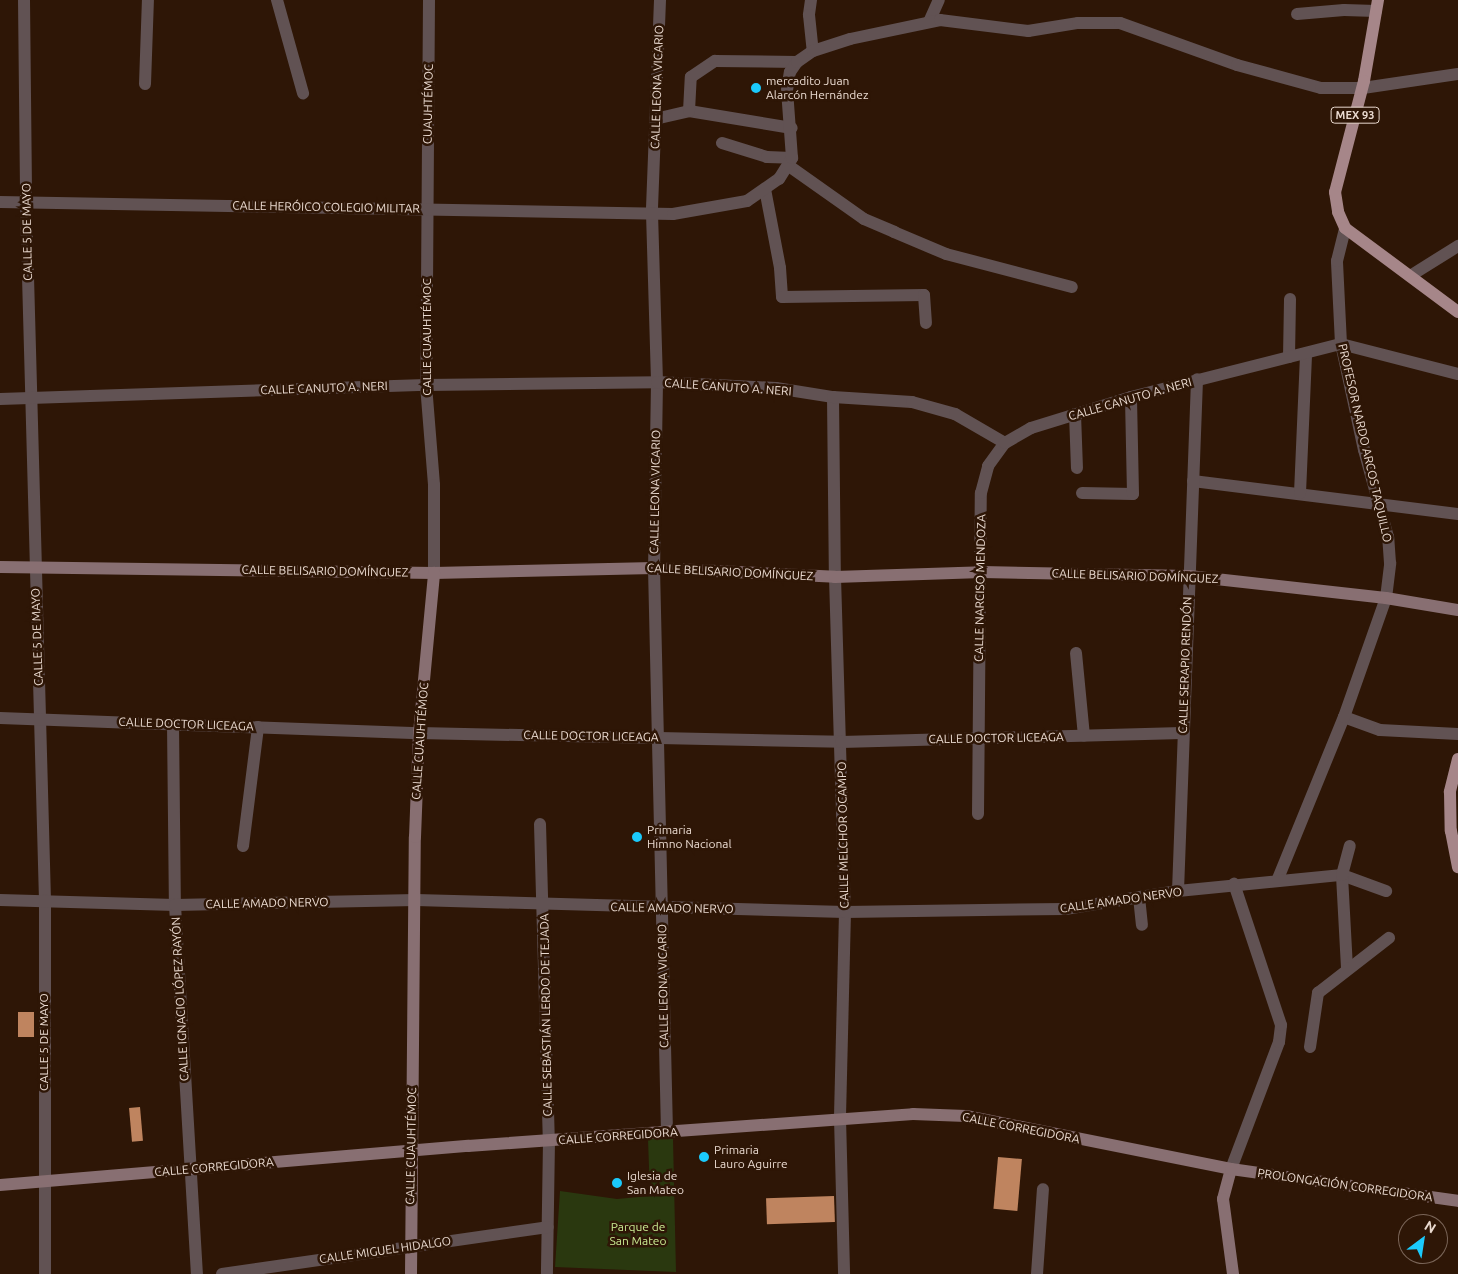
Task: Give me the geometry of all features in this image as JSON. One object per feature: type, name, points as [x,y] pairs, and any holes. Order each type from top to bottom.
[{"type":"main road","name":"MEX 93","points":[[1345,228],[1335,192],[1363,88],[1377,6]]},
{"type":"main road","points":[[1345,228],[1458,312]]},
{"type":"main road","points":[[1458,760],[1450,792],[1451,831],[1458,867]]},
{"type":"street","name":"CALLE 5 DE MAYO","points":[[24,0],[26,203],[45,900],[45,1274]]},
{"type":"street","points":[[145,84],[148,0]]},
{"type":"street","points":[[277,0],[303,93]]},
{"type":"street","name":"CUAUHTÉMOC","points":[[427,208],[429,0]]},
{"type":"street","name":"CALLE LEONA VICARIO","points":[[660,0],[652,213],[656,382],[654,568],[667,1133]]},
{"type":"street","points":[[811,0],[809,15],[813,51]]},
{"type":"street","points":[[929,22],[939,0]]},
{"type":"street","points":[[1296,14],[1377,6]]},
{"type":"street","points":[[791,162],[792,128],[787,90],[790,72],[797,62],[813,51],[929,22],[961,20],[1028,31],[1078,23],[1120,23],[1237,64],[1321,88],[1363,88],[1458,74]]},
{"type":"street","points":[[689,111],[691,77],[716,61],[797,62]]},
{"type":"street","points":[[655,119],[689,111],[792,128]]},
{"type":"street","points":[[722,143],[767,157],[791,162],[864,219],[894,232],[964,260],[1072,287]]},
{"type":"street","name":"CALLE HERÓICO COLEGIO MILITAR","points":[[0,202],[427,208],[673,214],[748,201],[764,189],[791,162]]},
{"type":"street","points":[[764,189],[780,268],[782,297],[924,294],[926,324]]},
{"type":"street","name":"CALLE CUAUHTÉMOC","points":[[411,1274],[410,1151],[419,733],[434,573],[434,485],[426,385],[427,208]]},
{"type":"street","name":"PROFESOR NARDO ARCOS TAQUILLO","points":[[1277,881],[1344,717],[1386,598],[1388,537],[1364,450],[1341,344],[1338,261],[1345,228]]},
{"type":"street","points":[[1410,276],[1458,246]]},
{"type":"street","points":[[1288,357],[1290,299]]},
{"type":"street","name":"CALLE CANUTO A. NERI","points":[[0,399],[426,385],[656,382],[776,388],[833,397],[912,402],[955,414],[1005,443],[1031,428],[1131,397],[1341,344],[1458,374]]},
{"type":"street","points":[[1300,493],[1306,353]]},
{"type":"street","name":"CALLE SERAPIO RENDÓN","points":[[1178,891],[1182,733],[1197,379]]},
{"type":"street","name":"CALLE MELCHOR OCAMPO","points":[[833,397],[835,577],[845,912],[840,1118],[844,1274]]},
{"type":"street","points":[[1082,493],[1133,494],[1131,397]]},
{"type":"street","points":[[1075,414],[1077,468]]},
{"type":"street","name":"CALLE NARCISO MENDOZA","points":[[978,814],[977,739],[982,572],[982,493],[988,466],[1005,443]]},
{"type":"street","points":[[1193,481],[1458,514]]},
{"type":"street","name":"CALLE BELISARIO DOMÍNGUEZ","points":[[0,567],[434,573],[654,568],[835,577],[982,572],[1189,576],[1386,598],[1458,610]]},
{"type":"street","points":[[1076,653],[1084,736]]},
{"type":"street","points":[[1344,717],[1387,731],[1458,734]]},
{"type":"street","name":"CALLE DOCTOR LICEAGA","points":[[0,718],[419,733],[841,742],[1182,733]]},
{"type":"street","name":"CALLE IGNACIO LÓPEZ RAYÓN","points":[[173,724],[175,905],[197,1274]]},
{"type":"street","points":[[243,846],[258,727]]},
{"type":"street","points":[[1450,792],[1458,779]]},
{"type":"street","name":"CALLE SEBASTIÁN LERDO DE TEJADA","points":[[540,824],[550,1141],[547,1274]]},
{"type":"street","points":[[1347,968],[1342,875],[1350,846]]},
{"type":"street","points":[[1342,875],[1386,891]]},
{"type":"street","name":"CALLE AMADO NERVO","points":[[0,900],[175,905],[416,900],[544,906],[845,912],[1065,909],[1234,884],[1342,875]]},
{"type":"street","points":[[1233,1274],[1223,1199],[1278,1042],[1281,1025],[1234,884]]},
{"type":"street","points":[[1139,898],[1142,925]]},
{"type":"street","points":[[1310,1047],[1318,993],[1347,968],[1389,938]]},
{"type":"street","name":"CALLE CORREGIDORA","points":[[0,1185],[190,1168],[913,1114],[966,1116],[1232,1169]]},
{"type":"street","name":"PROLONGACIÓN CORREGIDORA","points":[[1232,1169],[1458,1200]]},
{"type":"street","points":[[1038,1274],[1043,1189]]},
{"type":"street","name":"CALLE MIGUEL HIDALGO","points":[[222,1274],[410,1245],[548,1227]]},
{"type":"green space","name":"Parque de San Mateo","points":[[648,1139],[673,1139],[676,1272],[555,1267],[560,1191],[617,1199],[650,1196]]},
{"type":"building","points":[[18,1012],[34,1012],[34,1037],[18,1037]]},
{"type":"building","points":[[140,1107],[143,1141],[132,1142],[129,1108]]},
{"type":"building","points":[[998,1157],[1022,1159],[1017,1211],[993,1209]]},
{"type":"building","points":[[834,1196],[835,1222],[767,1224],[766,1198]]},
{"type":"place","name":"mercadito Juan Alarcón Hernández","points":[[756,88]]},
{"type":"place","name":"Primaria Himno Nacional","points":[[637,837]]},
{"type":"place","name":"Primaria Lauro Aguirre","points":[[704,1157]]},
{"type":"place","name":"Iglesia de San Mateo","points":[[617,1183]]}]
